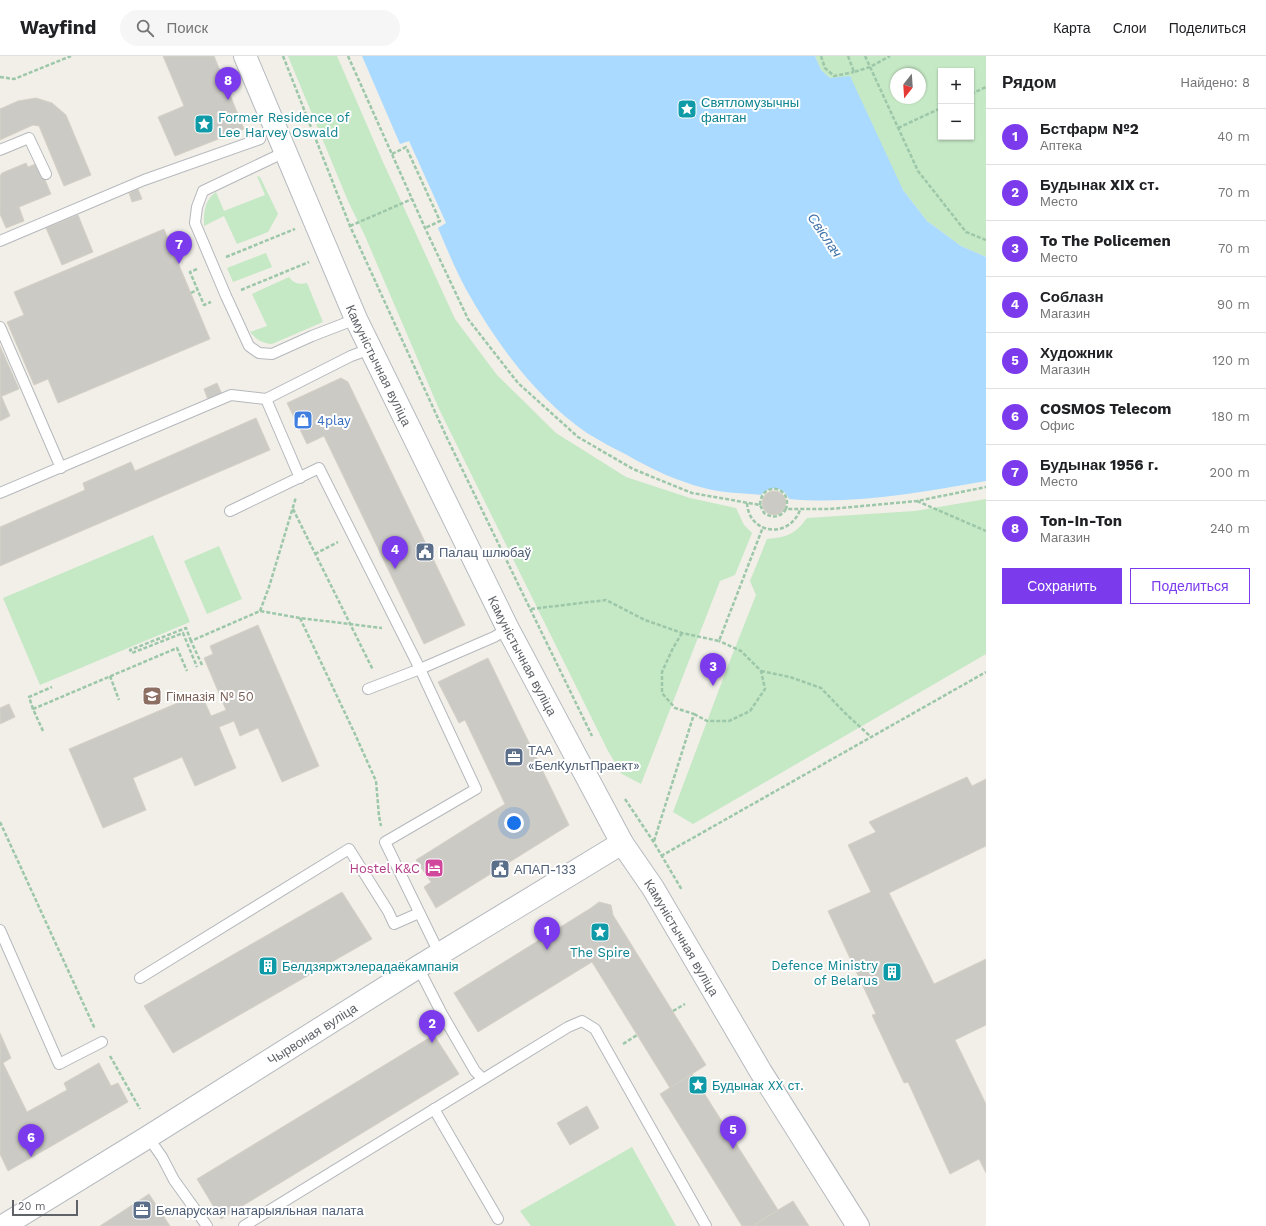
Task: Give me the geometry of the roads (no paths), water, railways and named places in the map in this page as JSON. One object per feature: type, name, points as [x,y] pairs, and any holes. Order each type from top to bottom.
[{"type":"street","name":"Камуністычная вуліца","points":[[245,56],[356,319],[508,629],[622,843],[653,888],[761,1072],[858,1226]]},
{"type":"street","name":"Чырвоная вуліца","points":[[3,1226],[148,1138],[418,967],[622,843]]},
{"type":"lane","points":[[0,150],[29,138],[46,174]]},
{"type":"lane","points":[[0,241],[144,180],[260,139]]},
{"type":"lane","points":[[285,152],[203,191],[197,207],[195,223],[226,296],[249,346],[259,353],[272,354],[312,336],[356,319]]},
{"type":"lane","points":[[0,328],[61,468]]},
{"type":"lane","points":[[0,493],[231,395],[266,399],[351,356],[370,349]]},
{"type":"lane","points":[[266,399],[300,478]]},
{"type":"lane","points":[[230,511],[320,468],[420,669],[476,789],[385,842],[440,955]]},
{"type":"lane","points":[[368,689],[380,683],[420,669],[494,637],[508,629]]},
{"type":"lane","points":[[140,978],[349,850],[388,911],[394,924],[419,913]]},
{"type":"lane","points":[[0,930],[59,1064],[102,1042]]},
{"type":"lane","points":[[418,967],[445,1020],[475,1071],[483,1079]]},
{"type":"lane","points":[[244,1226],[568,1027],[582,1021],[595,1029],[706,1226]]},
{"type":"lane","points":[[434,1109],[498,1219]]},
{"type":"lane","points":[[148,1138],[162,1158],[174,1180],[207,1226]]},
{"type":"water","name":"Свіслач","points":[[362,56],[815,56],[821,70],[830,78],[850,76],[903,190],[927,221],[961,246],[986,257],[986,481],[863,499],[789,499],[784,492],[776,488],[768,489],[761,495],[726,492],[711,490],[664,474],[587,433],[551,404],[535,387],[519,369],[478,311],[459,276],[438,228],[446,223],[409,141],[400,144]]},
{"type":"place","name":"Ton-In-Ton","points":[[228,100]]},
{"type":"place","name":"Святломузычны фантан","points":[[687,109]]},
{"type":"place","name":"Former Residence of Lee Harvey Oswald","points":[[204,124]]},
{"type":"place","name":"Будынак 1956 г.","points":[[179,264]]},
{"type":"place","name":"4play","points":[[303,420]]},
{"type":"place","name":"Палац шлюбаў","points":[[425,552]]},
{"type":"place","name":"Соблазн","points":[[395,569]]},
{"type":"place","name":"To The Policemen","points":[[713,686]]},
{"type":"place","name":"Гімназія № 50","points":[[152,696]]},
{"type":"place","name":"ТАА «БелКультПраект»","points":[[514,757]]},
{"type":"place","name":"Hostel K&C","points":[[434,868]]},
{"type":"place","name":"АПАП-133","points":[[500,869]]},
{"type":"place","name":"The Spire","points":[[600,932]]},
{"type":"place","name":"Бстфарм №2","points":[[547,950]]},
{"type":"place","name":"Белдзяржтэлерадаёкампанія","points":[[268,966]]},
{"type":"place","name":"Defence Ministry of Belarus","points":[[892,972]]},
{"type":"place","name":"Будынак XIX ст.","points":[[432,1043]]},
{"type":"place","name":"Будынак XX ст.","points":[[698,1085]]},
{"type":"place","name":"Художник","points":[[733,1149]]},
{"type":"place","name":"COSMOS Telecom","points":[[31,1157]]},
{"type":"place","name":"Беларуская натарыяльная палата","points":[[142,1210]]}]
